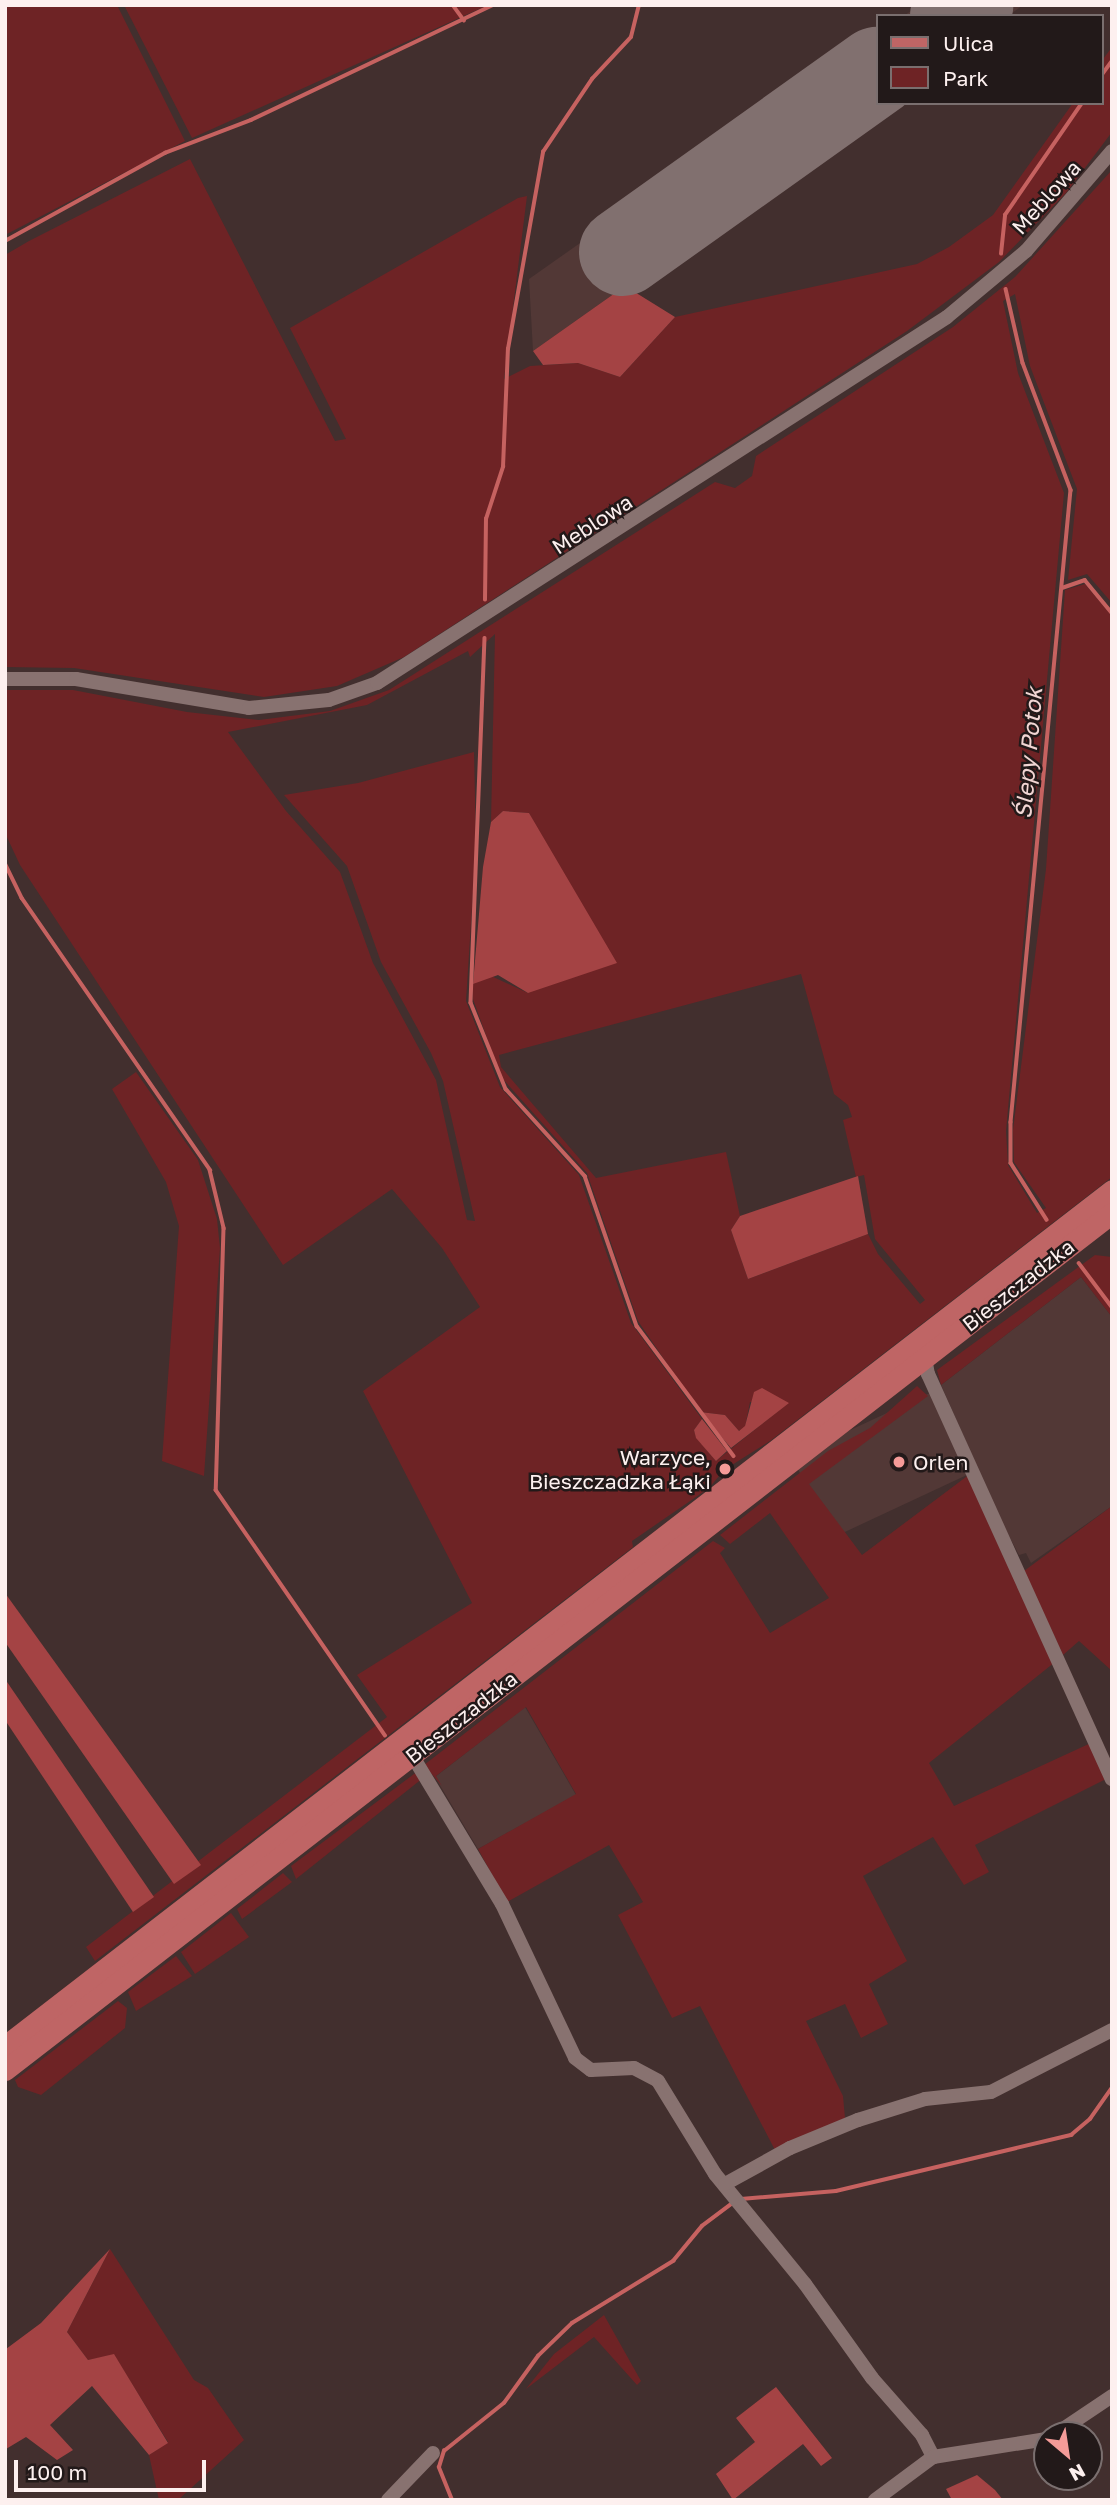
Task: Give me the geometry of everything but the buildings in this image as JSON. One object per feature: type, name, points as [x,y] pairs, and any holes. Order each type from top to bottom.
[{"type":"main road","name":"Bieszczadzka","points":[[5,2046],[1112,1190]]},
{"type":"main road","name":"Bieszczadzka","points":[[5,2070],[922,1365],[1112,1213]]},
{"type":"street","name":"Meblowa","points":[[5,679],[76,679],[197,703],[261,708],[329,700],[387,679],[947,317],[1026,251],[1112,151]]},
{"type":"street","name":"Bieszczadzka","points":[[922,1365],[938,1325]]},
{"type":"street","points":[[882,1368],[899,1360],[922,1365],[1112,1779]]},
{"type":"street","points":[[412,1755],[502,1905],[575,2058],[591,2070],[634,2068],[653,2076],[728,2189],[872,2378],[922,2435],[933,2457]]},
{"type":"street","points":[[728,2189],[790,2148],[859,2120],[925,2099],[991,2092],[1112,2030]]},
{"type":"street","points":[[1075,2421],[1112,2396]]},
{"type":"street","points":[[875,2500],[933,2457],[1033,2441]]},
{"type":"street","points":[[388,2500],[433,2454]]},
{"type":"shaded area","points":[[919,5],[1023,5],[1011,14],[907,14]]},
{"type":"shaded area","points":[[876,35],[876,105],[881,105],[533,351],[529,279]]},
{"type":"shaded area","points":[[625,286],[675,317],[620,377],[578,363],[543,365],[533,351]]},
{"type":"shaded area","points":[[503,811],[529,813],[617,963],[528,993],[498,975],[473,984],[483,867],[491,822]]},
{"type":"shaded area","points":[[858,1176],[868,1234],[748,1279],[731,1230],[740,1216]]},
{"type":"shaded area","points":[[1081,1277],[1112,1317],[1112,1506],[1031,1563],[1026,1553],[1019,1555],[1001,1521],[941,1385]]},
{"type":"shaded area","points":[[762,1388],[789,1403],[731,1448],[700,1412],[725,1415],[739,1431],[745,1426],[754,1392]]},
{"type":"shaded area","points":[[932,1392],[970,1474],[830,1539],[792,1457]]},
{"type":"shaded area","points":[[702,1419],[727,1451],[716,1461],[696,1438],[694,1430]]},
{"type":"shaded area","points":[[5,1593],[201,1865],[174,1884],[5,1642]]},
{"type":"shaded area","points":[[5,1679],[154,1897],[133,1912],[5,1720]]},
{"type":"shaded area","points":[[525,1707],[576,1795],[478,1849],[435,1777]]},
{"type":"shaded area","points":[[110,2249],[67,2332],[88,2360],[114,2354],[168,2443],[149,2455],[92,2386],[50,2425],[73,2450],[57,2460],[26,2437],[6,2449],[6,2349],[41,2323]]},
{"type":"shaded area","points":[[776,2387],[832,2458],[821,2466],[803,2444],[733,2500],[716,2474],[755,2442],[736,2418]]},
{"type":"shaded area","points":[[977,2475],[1003,2500],[952,2500],[946,2489]]},
{"type":"green space","points":[[5,5],[117,5],[185,141],[5,235]]},
{"type":"green space","points":[[124,5],[488,5],[192,138]]},
{"type":"green space","points":[[1112,47],[1112,132],[1066,193],[999,262],[907,331],[404,657],[337,686],[264,697],[74,668],[5,667],[5,255],[29,241],[190,159],[335,441],[346,439],[290,328],[518,198],[527,196],[504,379],[530,366],[578,363],[620,377],[675,317],[917,264],[949,247],[993,215],[1072,105],[1103,105],[1103,59]]},
{"type":"green space","points":[[1112,170],[1112,603],[1087,574],[1068,580],[1077,489],[1030,366],[1015,294],[1003,301],[1018,373],[1064,493],[1006,1131],[1008,1165],[1037,1213],[1046,1208],[1014,1162],[1013,1130],[1046,869],[1065,590],[1085,584],[1112,616],[1112,1177],[770,1441],[724,1470],[709,1488],[632,1541],[633,1547],[95,1961],[86,1947],[387,1717],[357,1675],[472,1603],[363,1391],[480,1307],[442,1248],[392,1189],[283,1265],[20,865],[5,833],[5,690],[73,690],[187,712],[259,720],[330,711],[389,690],[715,482],[735,488],[752,476],[756,456],[953,327],[1015,277]],"holes":[[[495,634],[491,822],[503,811],[529,813],[553,861],[528,993],[489,975],[473,984],[473,999],[501,1077],[587,1173],[638,1321],[700,1412],[725,1415],[739,1431],[745,1427],[750,1402],[788,1403],[716,1461],[696,1437],[694,1430],[702,1419],[631,1323],[579,1175],[500,1087],[466,1001],[476,845],[474,752],[358,783],[284,795],[347,866],[381,962],[431,1053],[443,1081],[475,1221],[467,1220],[436,1080],[373,963],[340,872],[286,811],[228,732],[367,705],[468,651],[470,657]],[[801,974],[834,1094],[848,1105],[852,1117],[843,1120],[856,1177],[864,1175],[875,1239],[925,1300],[920,1304],[878,1254],[868,1234],[748,1279],[731,1230],[740,1216],[726,1152],[596,1178],[501,1067],[499,1055]]]},
{"type":"green space","points":[[136,1072],[198,1160],[217,1219],[220,1248],[204,1476],[162,1461],[179,1226],[166,1182],[112,1089]]},
{"type":"green space","points":[[1095,1255],[1112,1257],[1112,1317],[1081,1277],[941,1385],[937,1370]]},
{"type":"green space","points":[[917,1386],[928,1396],[809,1484],[862,1555],[970,1474],[1055,1662],[929,1763],[954,1806],[1093,1742],[1108,1778],[975,1845],[989,1872],[964,1885],[933,1837],[863,1876],[907,1961],[869,1984],[888,2024],[861,2038],[845,2004],[806,2021],[843,2096],[845,2118],[776,2152],[700,2006],[672,2018],[618,1915],[643,1902],[609,1845],[507,1902],[478,1849],[576,1794],[526,1707],[436,1776],[442,1786],[424,1765],[713,1541],[725,1548],[720,1553],[770,1633],[829,1598],[770,1513],[730,1544],[720,1535],[828,1451],[870,1428]]},
{"type":"green space","points":[[1112,1506],[1112,1671],[1079,1641],[1063,1655],[1024,1571]]},
{"type":"green space","points":[[418,1771],[423,1778],[296,1879],[291,1866]]},
{"type":"green space","points":[[283,1873],[292,1882],[242,1919],[237,1909]]},
{"type":"green space","points":[[231,1913],[249,1937],[195,1974],[181,1952]]},
{"type":"green space","points":[[176,1956],[192,1976],[136,2011],[128,1992]]},
{"type":"green space","points":[[118,2001],[127,2008],[125,2028],[41,2095],[18,2087],[15,2080]]},
{"type":"green space","points":[[110,2249],[194,2380],[208,2388],[244,2440],[178,2500],[159,2500],[149,2455],[168,2442],[114,2355],[88,2360],[67,2332]]},
{"type":"green space","points":[[604,2315],[641,2381],[637,2385],[594,2337],[526,2389],[554,2354]]},
{"type":"waterway","points":[[453,5],[464,20]]},
{"type":"waterway","points":[[5,241],[165,153],[251,120],[493,5]]},
{"type":"waterway","points":[[485,600],[486,519],[503,467],[508,349],[543,152],[592,79],[631,37],[639,5]]},
{"type":"waterway","name":"Ślepy Potok","points":[[1103,73],[1112,61]]},
{"type":"waterway","name":"Ślepy Potok","points":[[1001,254],[1005,215],[1081,105]]},
{"type":"waterway","name":"Ślepy Potok","points":[[1006,289],[1023,363],[1071,490],[1011,1122],[1011,1163],[1047,1220]]},
{"type":"waterway","points":[[1062,588],[1085,580],[1112,613]]},
{"type":"waterway","points":[[485,638],[471,1003],[506,1089],[585,1176],[637,1326],[734,1456]]},
{"type":"waterway","points":[[5,863],[22,898],[210,1170],[224,1228],[216,1490],[385,1735]]},
{"type":"waterway","points":[[1079,1263],[1112,1307]]},
{"type":"waterway","points":[[741,2199],[836,2191],[1071,2135],[1090,2119],[1112,2088]]},
{"type":"waterway","points":[[452,2500],[439,2467],[444,2451],[504,2403],[538,2356],[572,2323],[673,2261],[702,2226],[734,2202]]},
{"type":"runway","points":[[957,14],[969,5]]},
{"type":"runway","points":[[623,252],[876,72]]},
{"type":"place","name":"Orlen","points":[[899,1462]]},
{"type":"place","name":"Warzyce, Bieszczadzka Łąki","points":[[725,1469]]}]
